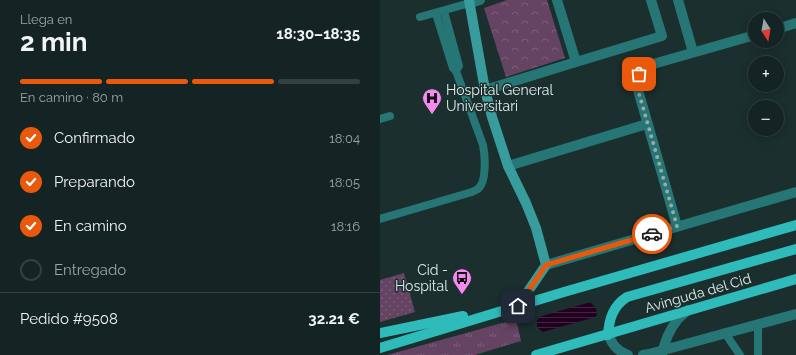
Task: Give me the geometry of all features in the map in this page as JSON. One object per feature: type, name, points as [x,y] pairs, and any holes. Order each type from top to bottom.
[{"type":"main road","points":[[380,348],[796,225]]},
{"type":"main road","points":[[608,335],[608,324],[613,312],[622,301],[627,298],[796,249]]},
{"type":"main road","name":"Avinguda del Cid","points":[[536,355],[796,279]]},
{"type":"main road","points":[[380,333],[518,306]]},
{"type":"street","points":[[557,0],[576,62]]},
{"type":"street","points":[[485,90],[662,36],[651,0]]},
{"type":"street","points":[[678,0],[693,52]]},
{"type":"street","points":[[473,1],[485,90],[508,166],[536,228],[546,265]]},
{"type":"street","points":[[784,27],[796,24]]},
{"type":"street","points":[[677,226],[636,83],[639,74],[646,66],[748,37]]},
{"type":"street","points":[[508,166],[647,124]]},
{"type":"street","points":[[518,306],[546,265],[796,192]]},
{"type":"street","points":[[663,353],[672,329],[678,319],[688,310]]},
{"type":"street","points":[[644,355],[663,353],[725,333],[796,314]]},
{"type":"street","points":[[608,335],[617,349],[628,355]]},
{"type":"lane","points":[[420,17],[473,1]]},
{"type":"lane","points":[[380,219],[472,192],[478,189],[483,179],[484,152],[456,71],[459,66],[441,16]]},
{"type":"lane","points":[[380,119],[390,116]]},
{"type":"lane","points":[[758,324],[758,355]]},
{"type":"lane","points":[[725,333],[740,355]]},
{"type":"green space","points":[[507,0],[547,0],[565,58],[506,77],[484,8]]},
{"type":"green space","points":[[404,273],[415,312],[380,322],[380,280]]},
{"type":"green space","points":[[516,319],[521,341],[475,355],[387,355]]},
{"type":"shaded area","points":[[591,303],[596,308],[597,315],[595,317],[543,332],[538,327],[537,320],[542,316]]},
{"type":"way so far","points":[[639,74],[636,83],[677,226],[652,234]]},
{"type":"place","name":"Hospital General Universitari","points":[[432,115]]},
{"type":"place","name":"Cid - Hospital","points":[[462,295]]},
{"type":"route","points":[[518,306],[546,265],[652,234]]}]
